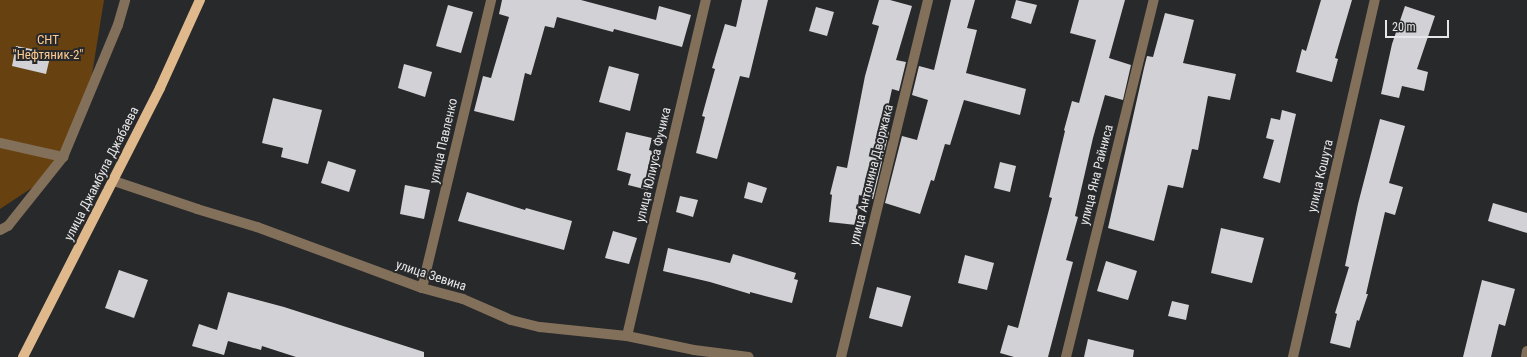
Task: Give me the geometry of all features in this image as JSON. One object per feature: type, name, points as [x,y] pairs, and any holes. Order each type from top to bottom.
[{"type":"main road","name":"улица Джамбула Джабаева","points":[[23,357],[114,181],[160,88],[200,0]]},
{"type":"street","points":[[0,230],[8,226],[63,157],[118,25],[125,0]]},
{"type":"street","name":"улица Павленко","points":[[422,288],[491,0]]},
{"type":"street","name":"улица Юлиуса Фучика","points":[[628,336],[706,0]]},
{"type":"street","name":"улица Антонина Дворжака","points":[[841,357],[928,0]]},
{"type":"street","name":"улица Яна Райниса","points":[[1066,357],[1154,0]]},
{"type":"street","name":"улица Кошута","points":[[1293,357],[1375,0]]},
{"type":"street","points":[[0,143],[63,157]]},
{"type":"street","name":"улица Зевина","points":[[114,181],[257,227],[422,288],[463,299],[511,320],[540,327],[628,336],[694,350],[749,357]]},
{"type":"street","points":[[1526,357],[1527,351]]},
{"type":"green space","name":"СНТ \"Нефтяник-2\"","points":[[0,0],[104,0],[89,93],[50,176],[0,209]]},
{"type":"building","points":[[502,0],[581,0],[656,20],[659,6],[691,15],[682,47],[614,29],[613,32],[557,17],[554,28],[545,26],[531,75],[525,73],[514,121],[474,111],[483,76],[491,78],[509,17],[499,14]]},
{"type":"building","points":[[742,0],[768,0],[749,78],[740,76],[717,159],[696,153],[705,117],[702,116],[715,69],[712,68],[725,24],[736,27]]},
{"type":"building","points":[[879,0],[890,0],[912,6],[896,60],[906,62],[899,91],[892,89],[883,130],[889,132],[873,199],[859,195],[856,225],[829,222],[832,195],[830,194],[837,166],[847,168],[865,76],[879,26],[872,24]]},
{"type":"building","points":[[951,0],[975,0],[967,28],[977,30],[966,73],[1026,89],[1020,115],[964,100],[950,145],[945,144],[934,181],[931,180],[920,214],[885,203],[902,136],[917,140],[928,100],[912,95],[919,66],[934,70]]},
{"type":"building","points":[[1016,0],[1037,5],[1031,24],[1011,18]]},
{"type":"building","points":[[1079,0],[1125,0],[1109,58],[1131,65],[1123,100],[1105,95],[1093,138],[1075,216],[1078,217],[1066,260],[1073,262],[1048,357],[1014,357],[1000,353],[1008,325],[1018,328],[1052,198],[1049,197],[1064,130],[1072,101],[1079,103],[1096,40],[1070,33]]},
{"type":"building","points":[[1321,0],[1352,0],[1335,58],[1338,59],[1332,82],[1296,72],[1302,49],[1306,51]]},
{"type":"building","points":[[448,5],[473,12],[461,53],[436,46]]},
{"type":"building","points":[[1405,6],[1435,16],[1417,69],[1428,72],[1424,91],[1402,86],[1399,98],[1381,94],[1392,44]]},
{"type":"building","points":[[816,7],[834,12],[827,36],[809,31]]},
{"type":"building","points":[[1165,13],[1194,20],[1183,63],[1236,74],[1230,100],[1208,96],[1198,150],[1192,149],[1183,188],[1168,185],[1154,241],[1108,228],[1147,56],[1153,57]]},
{"type":"building","points":[[16,46],[51,53],[46,74],[12,66]]},
{"type":"building","points":[[404,64],[432,72],[425,97],[398,88]]},
{"type":"building","points":[[609,66],[639,74],[630,111],[599,102]]},
{"type":"building","points":[[273,98],[322,110],[308,164],[281,157],[283,148],[262,143]]},
{"type":"building","points":[[1282,110],[1296,114],[1280,183],[1263,178],[1274,140],[1266,138],[1271,118],[1280,120]]},
{"type":"building","points":[[1380,119],[1405,126],[1389,183],[1403,187],[1395,215],[1385,212],[1366,294],[1368,294],[1359,321],[1357,320],[1350,348],[1330,343],[1337,314],[1335,313],[1349,267],[1345,266],[1358,204]]},
{"type":"building","points":[[626,132],[652,138],[649,150],[657,153],[648,190],[628,185],[631,174],[617,170]]},
{"type":"building","points":[[328,161],[356,170],[349,192],[321,183]]},
{"type":"building","points":[[1000,162],[1016,166],[1010,192],[994,188]]},
{"type":"building","points":[[748,182],[767,188],[762,203],[744,198]]},
{"type":"building","points":[[405,185],[430,190],[424,219],[400,214]]},
{"type":"building","points":[[467,192],[525,210],[526,208],[572,221],[564,250],[458,221]]},
{"type":"building","points":[[680,196],[698,200],[693,217],[676,212]]},
{"type":"building","points":[[1493,203],[1527,213],[1527,233],[1488,221]]},
{"type":"building","points":[[1221,228],[1264,238],[1252,283],[1211,273]]},
{"type":"building","points":[[613,231],[637,238],[629,264],[605,258]]},
{"type":"building","points":[[668,248],[730,263],[733,254],[796,273],[794,279],[798,280],[792,303],[750,292],[750,294],[710,282],[663,271]]},
{"type":"building","points":[[965,255],[994,263],[987,290],[958,283]]},
{"type":"building","points":[[1106,261],[1137,271],[1128,300],[1097,291]]},
{"type":"building","points":[[119,270],[148,280],[134,318],[105,308]]},
{"type":"building","points":[[1482,280],[1515,289],[1505,326],[1499,324],[1491,357],[1463,357]]},
{"type":"building","points":[[877,287],[911,296],[902,327],[869,318]]},
{"type":"building","points":[[228,292],[284,307],[424,352],[424,357],[296,357],[262,346],[261,350],[228,341],[224,355],[192,346],[199,324],[217,330]]},
{"type":"building","points":[[1172,301],[1189,305],[1186,320],[1168,316]]},
{"type":"building","points":[[1088,339],[1134,350],[1133,357],[1084,357]]}]
